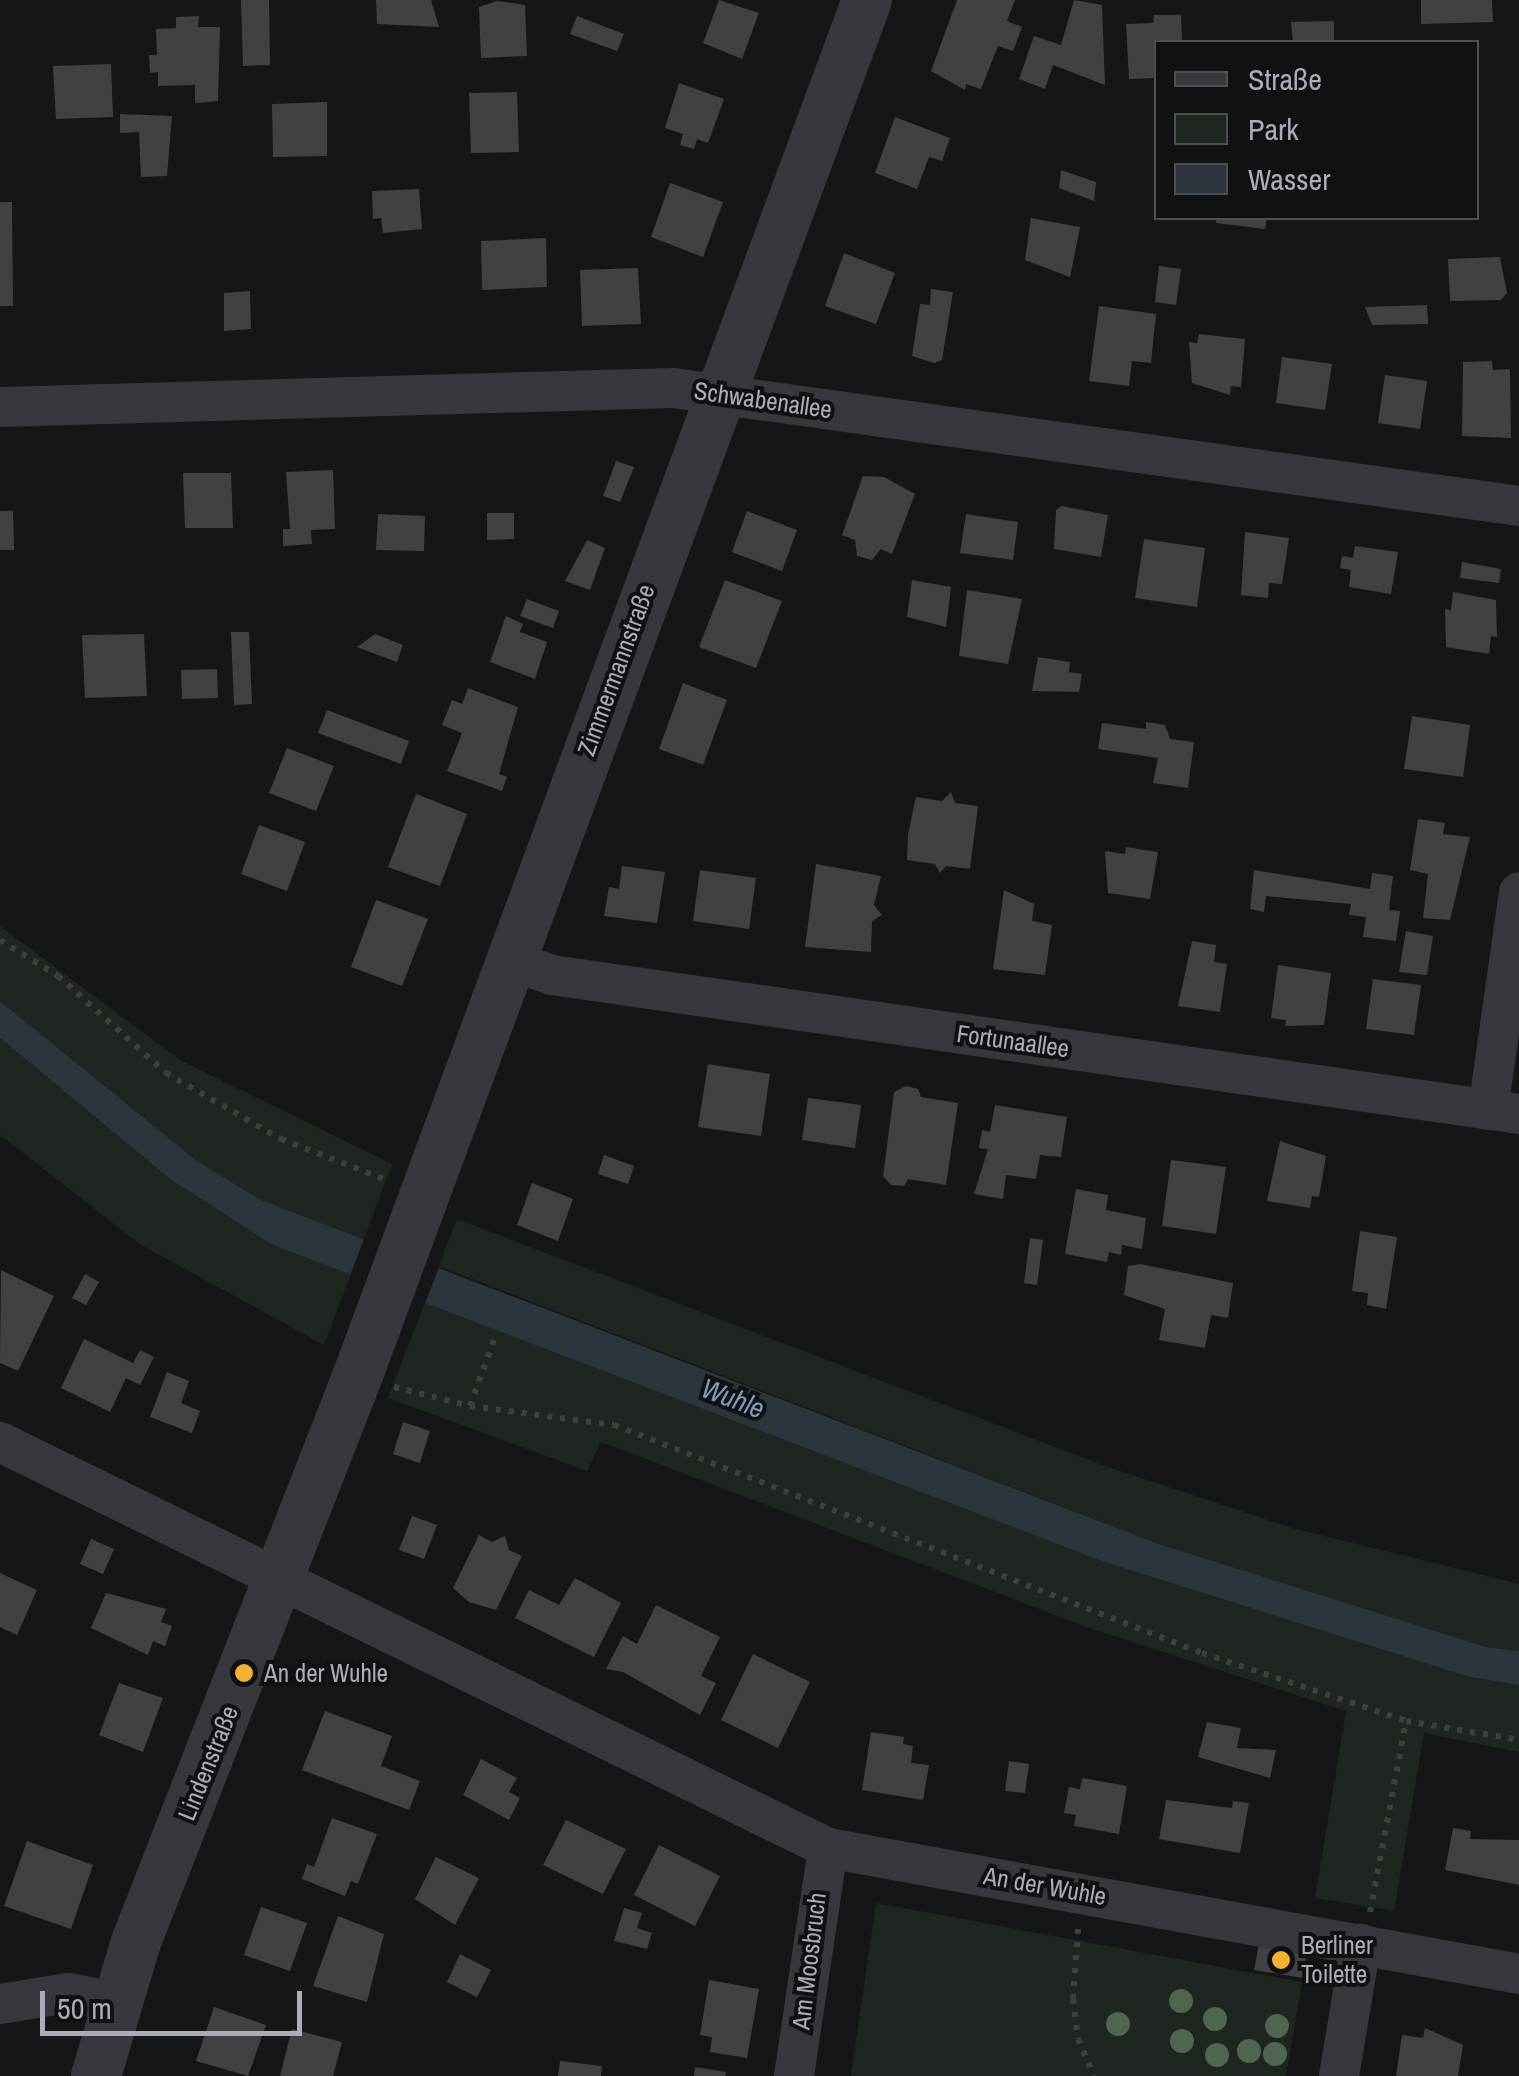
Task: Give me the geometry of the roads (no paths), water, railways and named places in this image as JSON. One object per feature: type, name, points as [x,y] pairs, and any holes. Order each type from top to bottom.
[{"type":"street","name":"Zimmermannstraße","points":[[377,1362],[406,1194],[509,960],[866,0]]},
{"type":"street","name":"Schwabenallee","points":[[0,407],[673,388],[1519,506]]},
{"type":"street","points":[[1503,1112],[1519,892]]},
{"type":"street","name":"Fortunaallee","points":[[509,960],[552,974],[1503,1112]]},
{"type":"street","name":"Lindenstraße","points":[[96,2076],[116,2002],[279,1580],[377,1362]]},
{"type":"street","name":"An der Wuhle","points":[[0,1442],[828,1848],[1519,1974]]},
{"type":"street","name":"Am Moosbruch","points":[[794,2076],[828,1848]]},
{"type":"street","points":[[1339,2076],[1360,1944]]},
{"type":"street","points":[[0,2004],[68,1993],[116,2002]]},
{"type":"water","name":"Wuhle","points":[[0,1001],[197,1161],[261,1200],[1159,1544],[1486,1647],[1519,1651],[1519,1685],[1470,1677],[1105,1562],[273,1245],[170,1179],[0,1038]]},
{"type":"place","name":"An der Wuhle","points":[[244,1673]]},
{"type":"place","name":"Berliner Toilette","points":[[1281,1960]]}]
